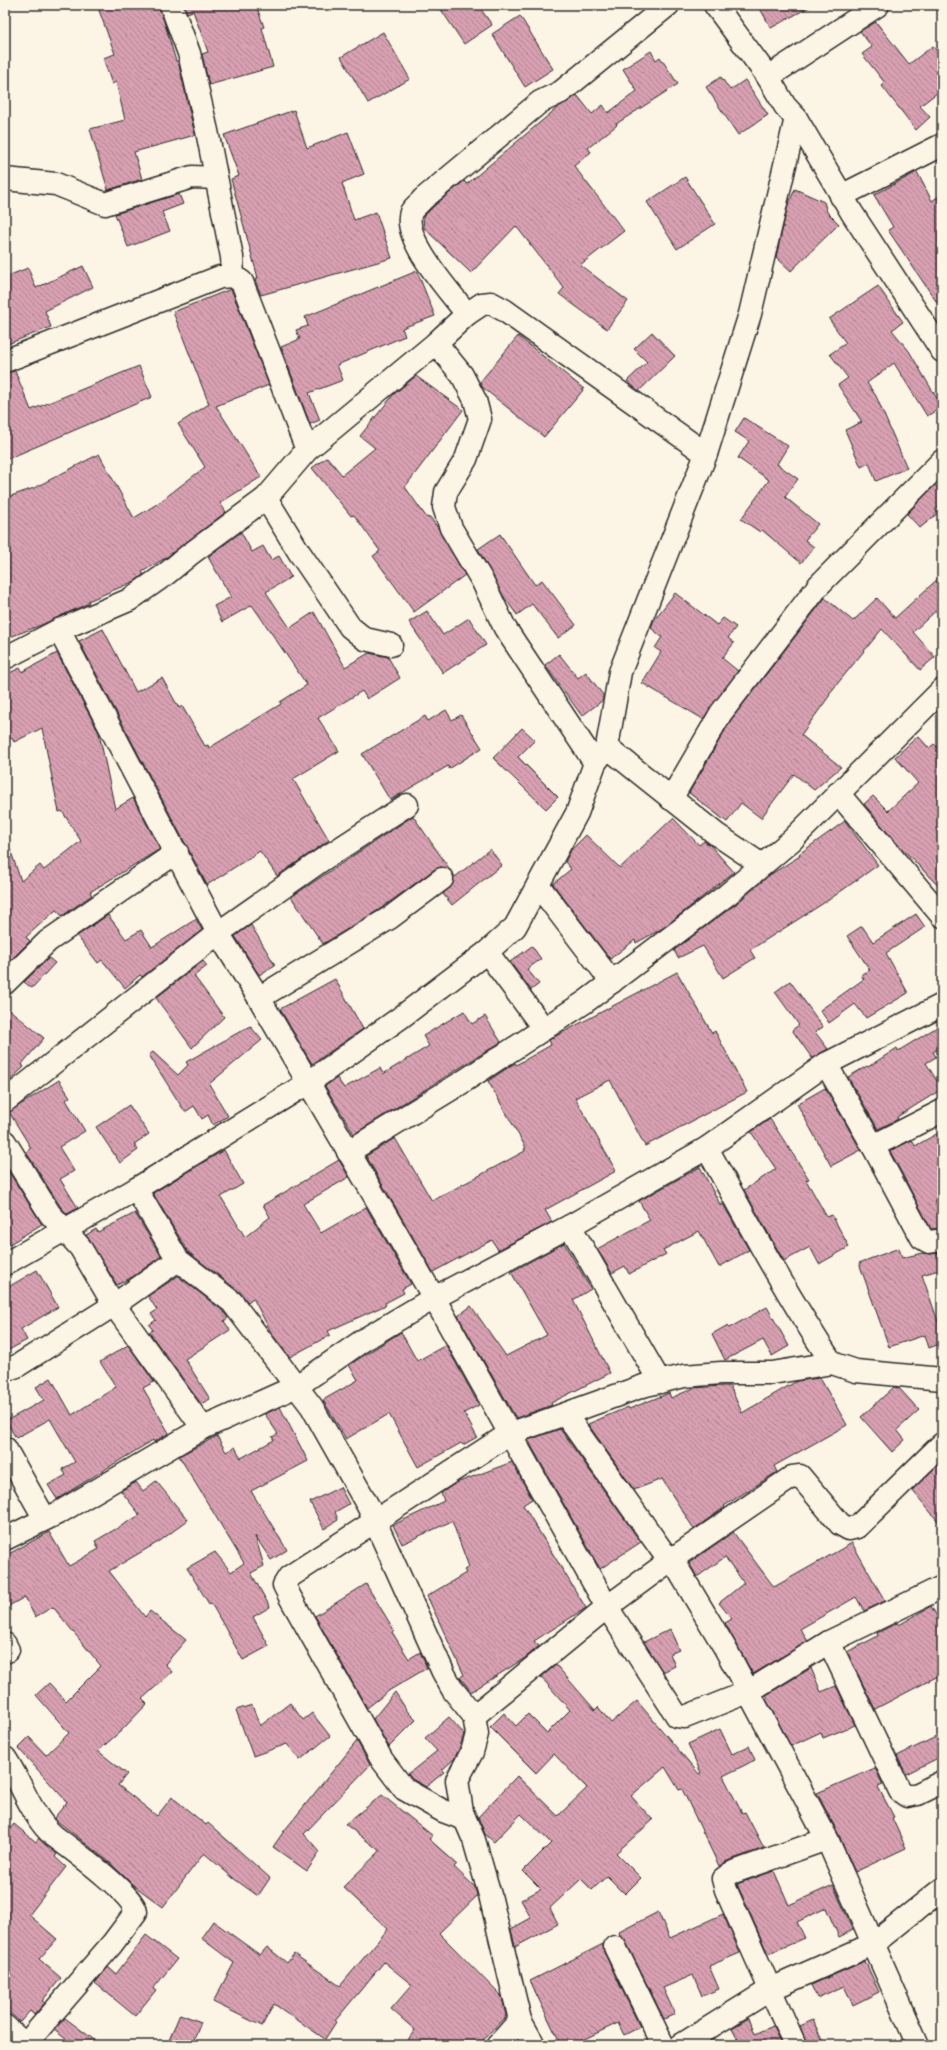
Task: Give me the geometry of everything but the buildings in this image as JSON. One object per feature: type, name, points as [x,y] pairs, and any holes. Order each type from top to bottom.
[{"type":"street","points":[[171,5],[189,53],[207,131],[232,257],[233,276]]},
{"type":"street","points":[[467,314],[420,252],[409,229],[411,212],[423,199],[540,102],[561,92],[668,5]]},
{"type":"street","points":[[715,5],[768,77],[785,106],[796,118],[842,196],[942,351]]},
{"type":"street","points":[[768,77],[878,5]]},
{"type":"street","points":[[5,1264],[136,1189],[308,1082],[400,1018],[487,952],[515,927],[577,813],[601,755],[620,672],[706,454],[750,314],[796,118]]},
{"type":"street","points":[[842,196],[942,145]]},
{"type":"street","points":[[5,179],[56,184],[105,204],[192,177],[216,178]]},
{"type":"street","points":[[5,361],[220,277],[233,276],[242,282],[307,450]]},
{"type":"street","points":[[5,658],[59,630],[129,600],[166,574],[189,555],[266,498],[307,450],[436,343],[467,314],[482,304],[491,303],[504,310],[706,454]]},
{"type":"street","points":[[436,343],[462,375],[475,400],[480,419],[466,459],[446,492],[444,507],[451,528],[483,582],[505,628],[601,755],[671,799],[716,834],[762,865]]},
{"type":"street","points":[[671,799],[721,713],[819,585],[942,462]]},
{"type":"street","points":[[266,498],[299,552],[350,627],[365,639],[391,645]]},
{"type":"street","points":[[59,630],[177,852],[218,933],[259,998],[434,1298],[607,1607],[677,1716],[685,1717],[748,1692],[829,1642],[942,1588]]},
{"type":"street","points":[[348,1152],[544,1029],[612,982],[728,894],[792,840],[942,690]]},
{"type":"street","points":[[838,793],[942,916]]},
{"type":"street","points":[[5,1101],[218,933],[322,860],[407,805]]},
{"type":"street","points":[[5,983],[48,941],[177,852]]},
{"type":"street","points":[[259,998],[391,917],[442,879]]},
{"type":"street","points":[[538,885],[612,982]]},
{"type":"street","points":[[487,952],[544,1029]]},
{"type":"street","points":[[5,1539],[46,1519],[203,1428],[297,1386],[365,1339],[434,1298],[570,1226],[707,1148],[826,1064],[942,1005]]},
{"type":"street","points":[[826,1064],[873,1146],[922,1238],[929,1242],[942,1240]]},
{"type":"street","points":[[873,1146],[942,1111]]},
{"type":"street","points":[[5,1142],[50,1214],[80,1247],[114,1305],[203,1428]]},
{"type":"street","points":[[707,1148],[774,1270],[809,1329],[832,1363]]},
{"type":"street","points":[[136,1189],[178,1260],[232,1302],[312,1407],[374,1520],[443,1672],[453,1690],[474,1716],[477,1734],[472,1752],[457,1780],[462,1812],[474,1840],[490,1895],[520,2020],[534,2045]]},
{"type":"street","points":[[570,1226],[660,1382]]},
{"type":"street","points":[[5,1370],[34,1356],[114,1305],[178,1260]]},
{"type":"street","points":[[462,1812],[460,1817],[443,1811],[404,1789],[382,1760],[284,1586],[289,1577],[374,1520],[509,1434],[566,1415],[646,1385],[684,1376],[721,1373],[772,1373],[832,1363],[856,1371],[942,1379]]},
{"type":"street","points":[[566,1415],[663,1552],[672,1559],[708,1617],[827,1839],[918,2045]]},
{"type":"street","points":[[474,1716],[607,1607],[672,1559],[792,1477],[800,1476],[840,1524],[849,1529],[857,1527],[942,1444]]},
{"type":"street","points":[[5,1448],[46,1519]]},
{"type":"street","points":[[829,1642],[900,1791],[907,1796],[918,1794],[942,1782]]},
{"type":"street","points":[[5,1644],[8,1650],[5,1652]]},
{"type":"street","points":[[5,1758],[14,1772],[24,1794],[52,1834],[81,1855],[134,1904],[136,1912],[112,1944],[25,2045],[5,2026]]},
{"type":"street","points":[[795,2045],[726,1890],[723,1879],[731,1873],[827,1839]]},
{"type":"street","points":[[681,2045],[771,1989],[873,1944],[942,1889]]},
{"type":"street","points":[[615,1947],[663,2045]]},
{"type":"street","points":[[498,2045],[520,2020]]}]
